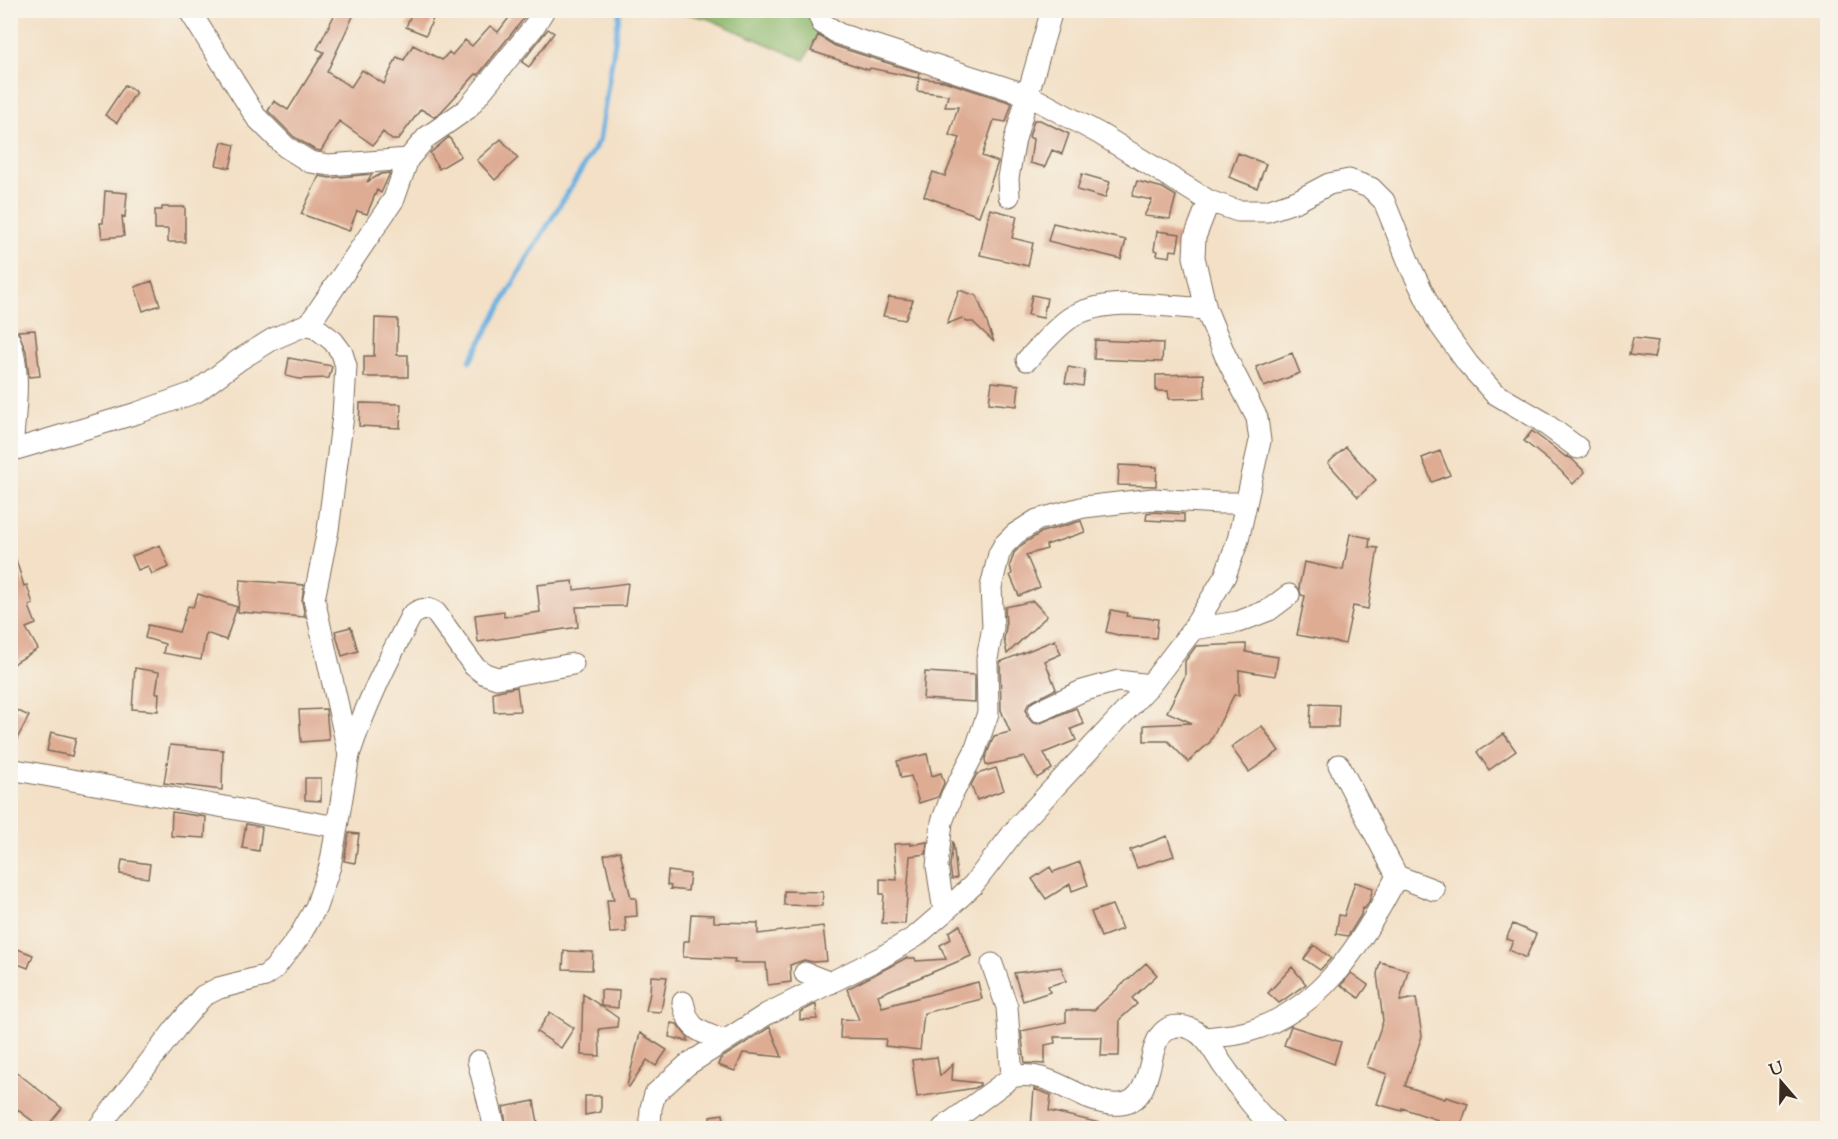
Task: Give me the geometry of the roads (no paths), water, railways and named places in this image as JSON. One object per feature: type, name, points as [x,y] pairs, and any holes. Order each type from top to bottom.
[{"type":"street","points":[[189,10],[256,117],[286,147],[310,162],[328,165],[408,159]]},
{"type":"street","points":[[10,341],[14,352],[17,383],[11,451],[137,413],[196,392],[239,360],[273,339],[310,323],[394,199],[408,159],[427,137],[467,109],[533,28],[544,10]]},
{"type":"street","points":[[817,10],[822,23],[839,34],[1028,95],[1100,134],[1209,201],[1238,211],[1267,211],[1297,201],[1329,184],[1349,180],[1371,188],[1384,201],[1411,268],[1437,321],[1468,364],[1494,393],[1540,420],[1578,448]]},
{"type":"street","points":[[1009,196],[1008,178],[1015,139],[1052,10]]},
{"type":"street","points":[[650,1128],[651,1108],[656,1094],[687,1065],[767,1014],[882,957],[915,937],[973,885],[1020,824],[1150,685],[1193,629],[1225,576],[1238,540],[1260,441],[1257,418],[1206,309],[1194,256],[1195,237],[1209,201]]},
{"type":"street","points":[[1027,360],[1070,318],[1092,309],[1116,305],[1206,309]]},
{"type":"street","points":[[310,323],[333,341],[342,353],[346,366],[343,416],[328,530],[314,599],[349,755]]},
{"type":"street","points":[[944,912],[937,866],[942,822],[952,795],[975,751],[988,712],[987,658],[993,627],[991,587],[999,554],[1004,544],[1037,520],[1084,507],[1153,499],[1245,503]]},
{"type":"street","points":[[1193,629],[1238,622],[1269,610],[1289,595]]},
{"type":"street","points":[[98,1128],[203,996],[219,988],[265,976],[274,969],[299,937],[316,907],[330,866],[349,755],[360,720],[378,680],[411,616],[416,611],[428,609],[436,613],[474,666],[485,674],[497,678],[573,664]]},
{"type":"street","points":[[1039,711],[1082,691],[1118,681],[1150,685]]},
{"type":"street","points":[[1340,765],[1397,876],[1434,890]]},
{"type":"street","points":[[10,769],[337,827]]},
{"type":"street","points":[[1205,1038],[1245,1032],[1286,1016],[1308,1000],[1337,972],[1370,927],[1397,876]]},
{"type":"street","points":[[992,964],[1007,1007],[1012,1077]]},
{"type":"street","points":[[805,973],[831,983]]},
{"type":"street","points":[[683,1002],[687,1020],[695,1029],[724,1041]]},
{"type":"street","points":[[943,1128],[1012,1077],[1021,1075],[1047,1078],[1090,1098],[1114,1104],[1127,1103],[1147,1080],[1157,1040],[1164,1032],[1180,1025],[1192,1028],[1205,1038],[1228,1072],[1274,1128]]},
{"type":"street","points":[[478,1061],[495,1128]]},
{"type":"waterway","points":[[470,361],[527,259],[599,141],[620,10]]}]
